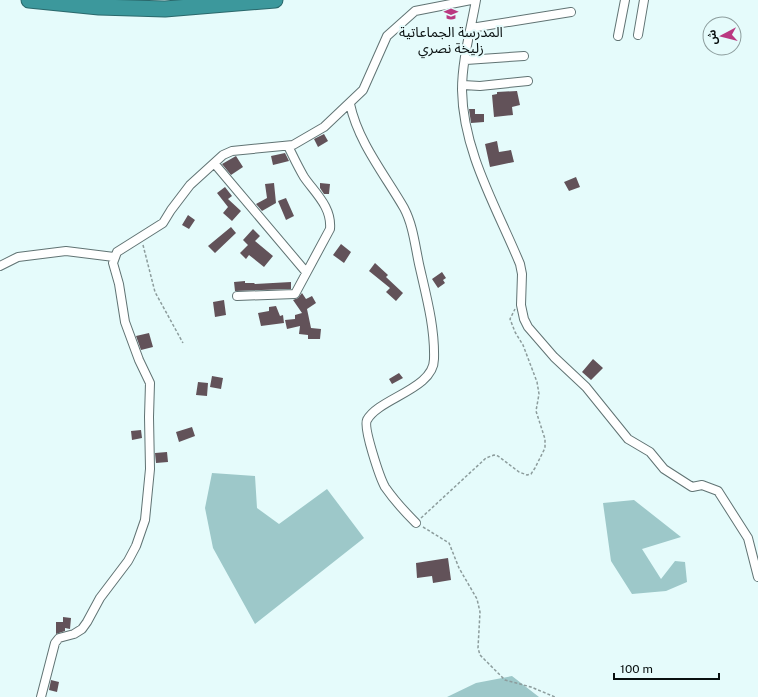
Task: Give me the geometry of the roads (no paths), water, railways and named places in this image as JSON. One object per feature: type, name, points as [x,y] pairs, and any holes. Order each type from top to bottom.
[{"type":"highway","points":[[29,0],[99,7],[165,8],[275,0]]},
{"type":"street","points":[[41,697],[55,643],[58,638],[74,634],[82,629],[100,598],[128,561],[136,546],[145,520],[150,469],[150,383],[139,360],[125,322],[120,284],[113,263],[117,252],[163,223],[190,185],[214,163],[232,151],[288,146],[324,127],[350,104],[363,90],[387,36],[415,11],[471,0]]},
{"type":"street","points":[[476,0],[463,85],[464,119],[472,154],[520,264],[522,274],[520,305],[528,326],[554,357],[586,387],[628,439],[650,452],[664,468],[692,487],[702,485],[718,491],[748,538],[758,577]]},
{"type":"street","points":[[618,36],[625,0]]},
{"type":"street","points":[[638,35],[644,0]]},
{"type":"street","points":[[471,28],[571,12]]},
{"type":"street","points":[[466,60],[524,56]]},
{"type":"street","points":[[463,85],[480,86],[528,82]]},
{"type":"street","points":[[350,104],[352,115],[377,165],[410,220],[428,306],[434,346],[434,361],[432,369],[414,387],[379,409],[368,418],[366,424],[371,447],[384,486],[400,508],[416,523]]},
{"type":"street","points":[[237,296],[277,293],[293,295],[298,290],[306,272],[330,229],[330,218],[323,202],[305,177],[288,146]]},
{"type":"street","points":[[214,163],[306,272]]},
{"type":"street","points":[[0,266],[18,257],[66,251],[114,257]]},
{"type":"place","name":"المدرسة الجماعاتية زليخة نصري","points":[[451,14]]}]
